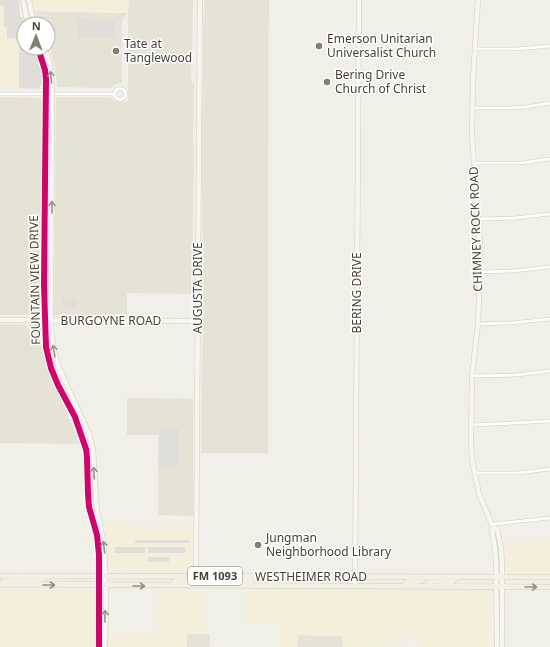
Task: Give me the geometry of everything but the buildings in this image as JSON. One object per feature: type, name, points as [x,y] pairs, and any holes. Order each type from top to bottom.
[{"type":"main road","name":"AUGUSTA DRIVE","points":[[196,576],[200,0]]},
{"type":"main road","name":"BERING DRIVE","points":[[355,586],[359,0]]},
{"type":"main road","name":"CHIMNEY ROCK ROAD","points":[[478,0],[474,49],[472,136],[480,246],[480,272],[478,324],[472,376],[471,443],[474,473],[479,494],[493,526],[492,530],[498,548],[499,587],[497,647]]},
{"type":"main road","points":[[26,16],[23,1],[29,1],[33,16]]},
{"type":"main road","name":"FOUNTAIN VIEW DRIVE","points":[[41,56],[45,70],[46,94],[46,347],[51,368],[75,417],[88,457],[88,494],[92,520],[97,535],[99,555],[99,647]]},
{"type":"main road","name":"FOUNTAIN VIEW DRIVE","points":[[47,56],[50,65],[52,94],[52,342],[55,358],[89,434],[93,449],[97,512],[104,546],[106,576],[105,647]]},
{"type":"main road","points":[[46,149],[52,149]]},
{"type":"main road","points":[[46,188],[52,188]]},
{"type":"main road","points":[[45,226],[52,226]]},
{"type":"main road","points":[[45,265],[51,265]]},
{"type":"main road","name":"BURGOYNE ROAD","points":[[0,320],[198,321]]},
{"type":"main road","points":[[58,385],[65,382]]},
{"type":"main road","points":[[88,457],[93,456]]},
{"type":"main road","points":[[91,513],[97,512]]},
{"type":"main road","points":[[92,520],[98,519]]},
{"type":"main road","name":"WESTHEIMER ROAD","points":[[0,576],[277,577],[426,575],[499,578],[550,577]]},
{"type":"main road","points":[[403,586],[408,582],[422,581],[426,575]]},
{"type":"main road","points":[[0,584],[4,581],[17,580],[21,576]]},
{"type":"main road","points":[[22,585],[24,580],[42,579],[50,576]]},
{"type":"main road","points":[[172,585],[175,581],[193,581],[196,576]]},
{"type":"main road","points":[[222,586],[227,581],[243,581],[245,580],[245,576]]},
{"type":"main road","points":[[248,586],[251,580],[273,580],[277,577]]},
{"type":"main road","points":[[429,586],[430,581],[452,582],[458,577]]},
{"type":"main road","name":"WESTHEIMER ROAD","points":[[0,584],[550,587]]},
{"type":"main road","name":"CHIMNEY ROCK ROAD","points":[[499,587],[502,647]]},
{"type":"street","points":[[474,49],[517,49],[550,46]]},
{"type":"street","points":[[0,94],[114,94]]},
{"type":"street","points":[[472,108],[514,108],[550,103]]},
{"type":"street","points":[[474,163],[521,163],[550,159]]},
{"type":"street","points":[[478,219],[515,218],[550,214]]},
{"type":"street","points":[[480,272],[513,271],[550,267]]},
{"type":"street","points":[[478,324],[511,323],[550,319]]},
{"type":"street","points":[[472,376],[516,375],[550,371]]},
{"type":"street","points":[[472,425],[550,421]]},
{"type":"street","points":[[474,473],[519,473],[550,469]]},
{"type":"street","points":[[493,526],[550,518]]},
{"type":"shaded area","points":[[0,0],[129,0],[128,13],[22,11],[24,16],[16,16],[16,56],[35,56],[44,88],[0,88]]},
{"type":"shaded area","points":[[0,0],[19,0],[20,16],[16,16],[16,38],[7,38],[7,27],[4,27],[4,6],[0,5]]},
{"type":"shaded area","points":[[129,0],[193,0],[191,82],[194,83],[194,156],[191,285],[193,294],[127,293],[127,316],[54,315],[56,98],[108,97],[115,101],[128,101]]},
{"type":"shaded area","points":[[204,0],[269,0],[268,453],[201,453]]},
{"type":"shaded area","points":[[35,11],[128,13],[122,19],[122,83],[116,84],[111,88],[57,87],[52,56],[56,56],[56,16],[37,16]]},
{"type":"shaded area","points":[[77,18],[115,20],[115,26],[113,26],[115,28],[115,36],[113,36],[113,38],[78,38]]},
{"type":"shaded area","points":[[19,56],[39,56],[43,85],[39,86],[40,89],[19,88]]},
{"type":"shaded area","points":[[0,97],[43,99],[42,314],[39,315],[0,315]]},
{"type":"shaded area","points":[[62,298],[76,299],[76,308],[62,308]]},
{"type":"shaded area","points":[[0,324],[25,325],[41,342],[50,377],[80,444],[0,443]]},
{"type":"shaded area","points":[[127,398],[193,399],[193,516],[158,515],[158,435],[127,435]]},
{"type":"shaded area","points":[[160,427],[179,428],[179,467],[159,467]]},
{"type":"shaded area","points":[[103,524],[193,526],[192,571],[109,570],[107,542]]},
{"type":"shaded area","points":[[135,540],[189,540],[189,543],[135,543]]},
{"type":"shaded area","points":[[504,542],[550,542],[550,572],[507,571]]},
{"type":"shaded area","points":[[115,547],[145,547],[145,553],[115,553]]},
{"type":"shaded area","points":[[148,547],[185,547],[185,553],[148,553]]},
{"type":"shaded area","points":[[148,557],[169,557],[169,562],[148,562]]},
{"type":"shaded area","points":[[0,589],[95,590],[95,647],[0,647]]},
{"type":"shaded area","points":[[157,590],[205,591],[205,634],[187,634],[187,647],[108,647],[108,634],[157,635]]},
{"type":"shaded area","points":[[401,590],[489,592],[491,597],[492,647],[418,647],[418,635],[401,635],[401,646],[343,647],[342,636],[298,635],[297,647],[280,647],[280,624],[246,623],[246,591]]},
{"type":"shaded area","points":[[187,634],[210,634],[210,647],[187,647]]},
{"type":"shaded area","points":[[298,635],[343,636],[343,647],[297,647]]},
{"type":"green space","points":[[41,324],[43,326],[41,338],[29,325]]},
{"type":"cycle path","points":[[41,56],[46,79],[44,285],[46,347],[51,368],[75,417],[86,449],[89,507],[97,535],[99,555],[99,647]]},
{"type":"place","name":"Emerson Unitarian Universalist Church","points":[[319,46]]},
{"type":"place","name":"Tate at Tanglewood","points":[[116,51]]},
{"type":"place","name":"Bering Drive Church of Christ","points":[[327,82]]},
{"type":"place","name":"Jungman Neighborhood Library","points":[[258,545]]}]
